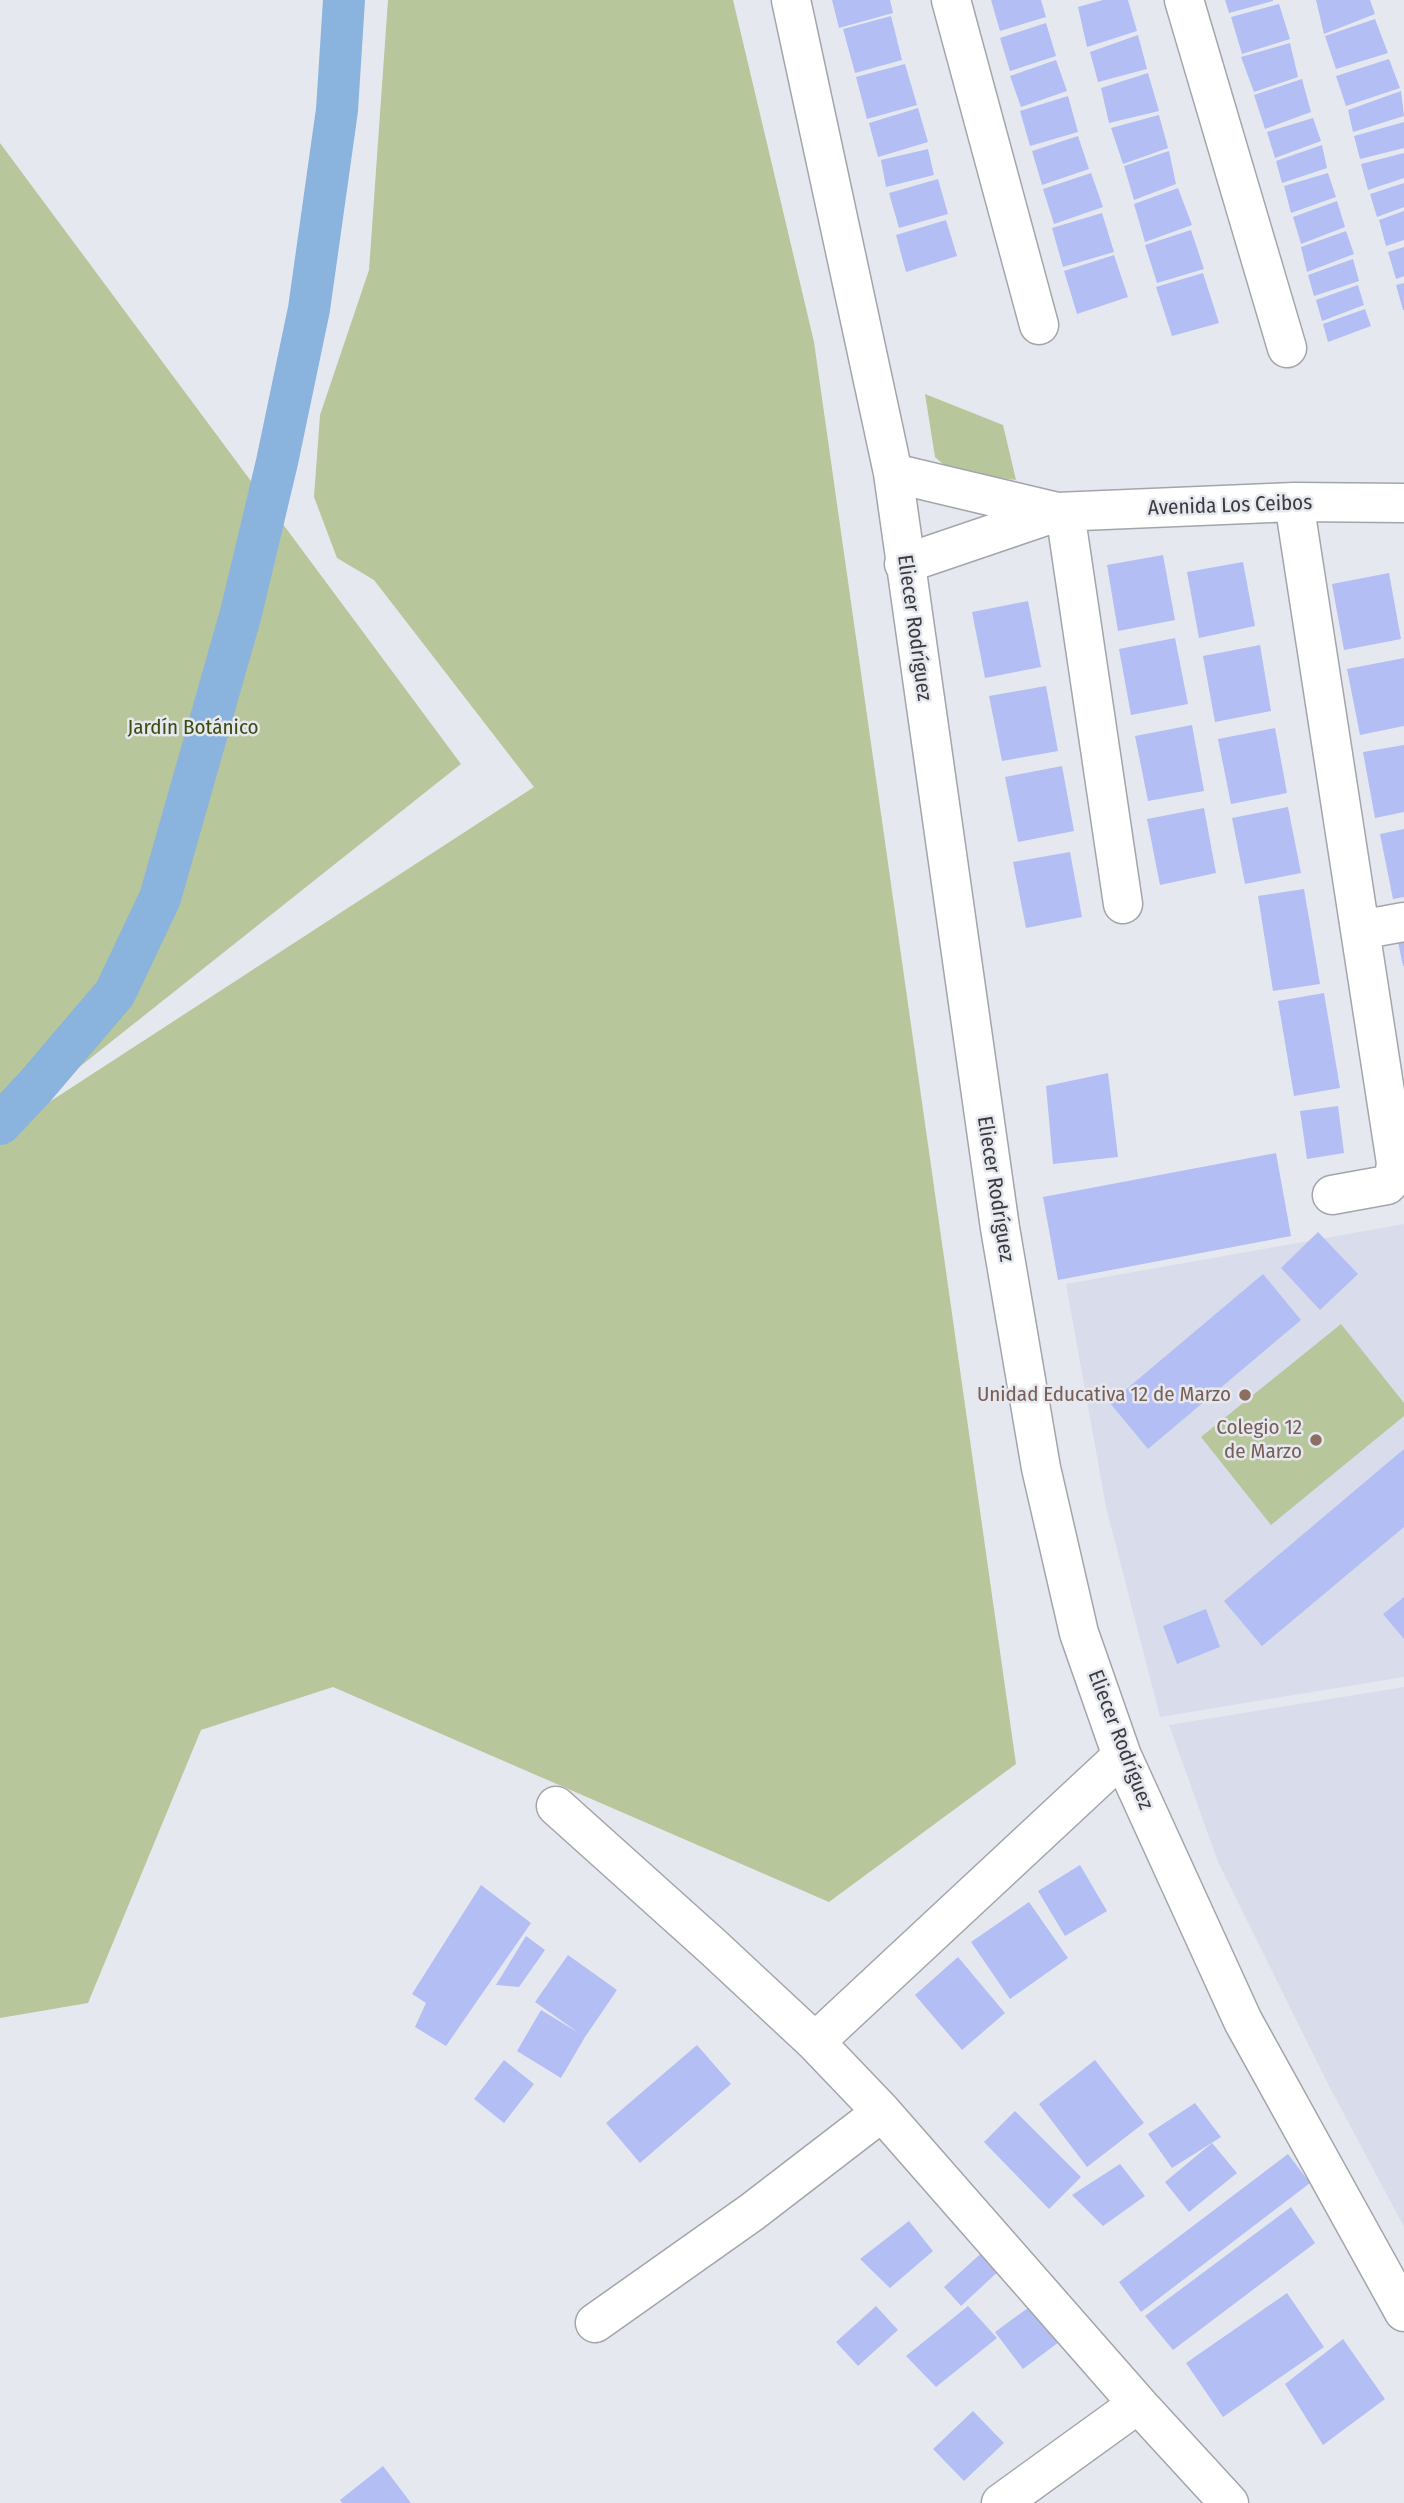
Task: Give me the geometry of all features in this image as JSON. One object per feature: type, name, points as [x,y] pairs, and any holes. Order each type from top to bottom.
[{"type":"street","name":"Eliecer Rodríguez","points":[[791,0],[893,473],[1000,1228],[1041,1468],[1079,1633],[1122,1756],[1243,2021],[1404,2312]]},
{"type":"street","points":[[951,0],[1039,325]]},
{"type":"street","points":[[1184,0],[1287,348]]},
{"type":"street","points":[[893,473],[1061,512]]},
{"type":"street","points":[[1294,502],[1396,1170],[1387,1185],[1332,1195]]},
{"type":"street","name":"Avenida Los Ceibos","points":[[1061,512],[1294,502],[1404,503]]},
{"type":"street","points":[[904,564],[1061,512]]},
{"type":"street","points":[[1061,512],[1123,904]]},
{"type":"street","points":[[1360,930],[1404,922]]},
{"type":"street","points":[[815,2042],[1122,1756]]},
{"type":"street","points":[[556,1806],[815,2042],[882,2112],[1138,2404],[1229,2503]]},
{"type":"street","points":[[595,2323],[752,2212],[882,2112]]},
{"type":"street","points":[[1001,2503],[1138,2404]]},
{"type":"shaded area","name":"Unidad Educativa 12 de Marzo","points":[[1404,1224],[1404,1677],[1160,1717],[1106,1507],[1066,1284]]},
{"type":"shaded area","points":[[1404,1687],[1404,2227],[1328,2084],[1218,1862],[1169,1725]]},
{"type":"green space","points":[[388,0],[733,0],[814,342],[1016,1764],[829,1902],[333,1687],[201,1730],[88,2003],[0,2018],[0,1134],[534,787],[374,580],[337,558],[314,497],[320,415],[369,270]]},
{"type":"green space","name":"Jardín Botánico","points":[[0,143],[461,764],[0,1130]]},
{"type":"green space","points":[[925,394],[1003,425],[1016,480],[952,472],[935,457]]},
{"type":"green space","name":"Colegio 12 de Marzo","points":[[1341,1324],[1404,1403],[1404,1416],[1271,1525],[1201,1437]]},
{"type":"building","points":[[832,0],[890,0],[893,13],[839,28]]},
{"type":"building","points":[[991,0],[1041,0],[1046,17],[1000,31]]},
{"type":"building","points":[[1103,0],[1128,0],[1137,31],[1087,47],[1078,7]]},
{"type":"building","points":[[1225,0],[1273,0],[1273,1],[1229,13]]},
{"type":"building","points":[[1316,0],[1370,0],[1375,14],[1324,34]]},
{"type":"building","points":[[1279,4],[1290,39],[1242,54],[1231,17]]},
{"type":"building","points":[[891,16],[902,60],[855,73],[843,29]]},
{"type":"building","points":[[1375,19],[1388,53],[1336,69],[1325,36]]},
{"type":"building","points":[[1046,23],[1056,56],[1010,71],[1000,38]]},
{"type":"building","points":[[1138,35],[1147,69],[1098,82],[1090,52]]},
{"type":"building","points":[[1290,43],[1298,77],[1254,92],[1241,57]]},
{"type":"building","points":[[1389,59],[1400,88],[1346,106],[1336,76]]},
{"type":"building","points":[[1056,60],[1067,91],[1021,107],[1010,76]]},
{"type":"building","points":[[905,64],[917,105],[867,119],[856,77]]},
{"type":"building","points":[[1148,73],[1159,111],[1109,123],[1101,88]]},
{"type":"building","points":[[1302,79],[1311,112],[1265,129],[1254,95]]},
{"type":"building","points":[[1401,91],[1404,116],[1353,132],[1348,110]]},
{"type":"building","points":[[1068,96],[1078,132],[1030,146],[1020,111]]},
{"type":"building","points":[[918,108],[928,142],[878,157],[869,123]]},
{"type":"building","points":[[1159,115],[1168,148],[1123,164],[1111,128]]},
{"type":"building","points":[[1313,118],[1321,141],[1275,158],[1267,132]]},
{"type":"building","points":[[1404,122],[1404,148],[1360,159],[1354,136]]},
{"type":"building","points":[[1078,136],[1089,169],[1042,185],[1032,151]]},
{"type":"building","points":[[1322,145],[1327,168],[1282,183],[1276,161]]},
{"type":"building","points":[[928,149],[934,175],[886,187],[881,160]]},
{"type":"building","points":[[1169,151],[1176,184],[1134,200],[1124,166]]},
{"type":"building","points":[[1404,153],[1404,178],[1368,190],[1361,164]]},
{"type":"building","points":[[1091,173],[1103,207],[1054,224],[1043,189]]},
{"type":"building","points":[[1328,173],[1336,197],[1291,213],[1284,186]]},
{"type":"building","points":[[938,179],[948,214],[899,228],[889,193]]},
{"type":"building","points":[[1404,183],[1404,207],[1377,217],[1370,194]]},
{"type":"building","points":[[1178,188],[1192,225],[1145,242],[1134,204]]},
{"type":"building","points":[[1337,201],[1345,227],[1301,244],[1293,217]]},
{"type":"building","points":[[1404,211],[1404,240],[1386,246],[1379,220]]},
{"type":"building","points":[[1102,213],[1114,252],[1063,267],[1052,228]]},
{"type":"building","points":[[946,220],[957,256],[906,272],[896,235]]},
{"type":"building","points":[[1191,230],[1204,269],[1157,283],[1145,245]]},
{"type":"building","points":[[1346,231],[1354,254],[1307,272],[1301,247]]},
{"type":"building","points":[[1404,247],[1404,276],[1396,279],[1388,252]]},
{"type":"building","points":[[1114,255],[1128,297],[1077,314],[1064,271]]},
{"type":"building","points":[[1353,259],[1359,281],[1314,296],[1308,275]]},
{"type":"building","points":[[1203,273],[1219,323],[1172,336],[1156,287]]},
{"type":"building","points":[[1404,283],[1404,310],[1403,310],[1396,285]]},
{"type":"building","points":[[1358,285],[1364,305],[1322,321],[1316,300]]},
{"type":"building","points":[[1365,309],[1371,326],[1328,342],[1323,324]]},
{"type":"building","points":[[1163,555],[1175,620],[1118,631],[1107,565]]},
{"type":"building","points":[[1243,562],[1255,626],[1199,638],[1187,572]]},
{"type":"building","points":[[1389,573],[1401,639],[1344,650],[1332,584]]},
{"type":"building","points":[[1028,601],[1041,667],[985,678],[972,612]]},
{"type":"building","points":[[1175,638],[1188,704],[1131,715],[1119,649]]},
{"type":"building","points":[[1260,645],[1271,711],[1215,722],[1203,656]]},
{"type":"building","points":[[1404,658],[1404,726],[1360,735],[1347,669]]},
{"type":"building","points":[[1046,686],[1058,751],[1002,761],[989,696]]},
{"type":"building","points":[[1192,725],[1204,791],[1148,801],[1135,736]]},
{"type":"building","points":[[1275,728],[1287,793],[1231,804],[1218,739]]},
{"type":"building","points":[[1404,745],[1404,812],[1375,818],[1363,752]]},
{"type":"building","points":[[1062,766],[1074,831],[1018,842],[1005,777]]},
{"type":"building","points":[[1288,807],[1301,873],[1245,884],[1232,818]]},
{"type":"building","points":[[1204,808],[1216,873],[1160,885],[1147,819]]},
{"type":"building","points":[[1404,829],[1404,897],[1393,899],[1380,834]]},
{"type":"building","points":[[1070,852],[1082,917],[1026,928],[1013,862]]},
{"type":"building","points":[[1304,889],[1320,984],[1273,991],[1258,896]]},
{"type":"building","points":[[1404,941],[1404,966],[1403,966],[1398,942]]},
{"type":"building","points":[[1324,993],[1340,1088],[1294,1096],[1278,1001]]},
{"type":"building","points":[[1108,1073],[1118,1157],[1053,1164],[1046,1086]]},
{"type":"building","points":[[1338,1106],[1344,1153],[1307,1159],[1300,1111]]},
{"type":"building","points":[[1276,1153],[1291,1236],[1058,1280],[1043,1197]]},
{"type":"building","points":[[1318,1232],[1358,1274],[1320,1310],[1281,1268]]},
{"type":"building","points":[[1263,1274],[1301,1320],[1148,1449],[1110,1403]]},
{"type":"building","points":[[1404,1449],[1404,1527],[1262,1646],[1224,1601]]},
{"type":"building","points":[[1404,1597],[1404,1639],[1383,1614]]},
{"type":"building","points":[[1206,1609],[1220,1647],[1177,1664],[1163,1626]]},
{"type":"building","points":[[1080,1865],[1107,1911],[1065,1936],[1038,1891]]},
{"type":"building","points":[[481,1885],[531,1923],[446,2046],[415,2027],[426,2003],[412,1994]]},
{"type":"building","points":[[1029,1902],[1068,1958],[1010,1999],[971,1942]]},
{"type":"building","points":[[526,1936],[545,1950],[519,1987],[496,1985]]},
{"type":"building","points":[[568,1955],[617,1990],[561,2078],[517,2051],[541,2010],[579,2033],[535,2002]]},
{"type":"building","points":[[958,1957],[1005,2013],[962,2050],[915,1995]]},
{"type":"building","points":[[697,2045],[731,2084],[640,2163],[606,2123]]},
{"type":"building","points":[[504,2060],[534,2084],[504,2123],[474,2099]]},
{"type":"building","points":[[1095,2060],[1144,2123],[1087,2167],[1039,2104]]},
{"type":"building","points":[[1195,2103],[1221,2137],[1172,2168],[1148,2134]]},
{"type":"building","points":[[1015,2111],[1081,2177],[1049,2209],[984,2142]]},
{"type":"building","points":[[1212,2143],[1237,2173],[1189,2212],[1165,2182]]},
{"type":"building","points":[[1288,2154],[1310,2183],[1141,2312],[1119,2282]]},
{"type":"building","points":[[1120,2164],[1145,2196],[1103,2226],[1072,2195]]},
{"type":"building","points":[[1291,2207],[1315,2243],[1173,2350],[1145,2316]]},
{"type":"building","points":[[909,2221],[933,2251],[890,2288],[860,2259]]},
{"type":"building","points":[[987,2248],[1004,2266],[961,2306],[944,2287]]},
{"type":"building","points":[[1287,2293],[1324,2347],[1223,2417],[1186,2363]]},
{"type":"building","points":[[1036,2302],[1063,2339],[1023,2369],[995,2332]]},
{"type":"building","points":[[876,2306],[898,2330],[858,2366],[836,2342]]},
{"type":"building","points":[[968,2306],[997,2338],[936,2387],[906,2356]]},
{"type":"building","points":[[1343,2339],[1385,2399],[1323,2445],[1285,2384]]},
{"type":"building","points":[[973,2411],[1004,2443],[964,2481],[933,2449]]},
{"type":"building","points":[[383,2466],[411,2503],[342,2503],[340,2500]]},
{"type":"waterway","points":[[0,1124],[115,993],[160,898],[241,613],[277,462],[309,309],[337,110],[344,0]]},
{"type":"place","name":"Unidad Educativa 12 de Marzo","points":[[1245,1395]]},
{"type":"place","name":"Colegio 12 de Marzo","points":[[1316,1440]]}]
